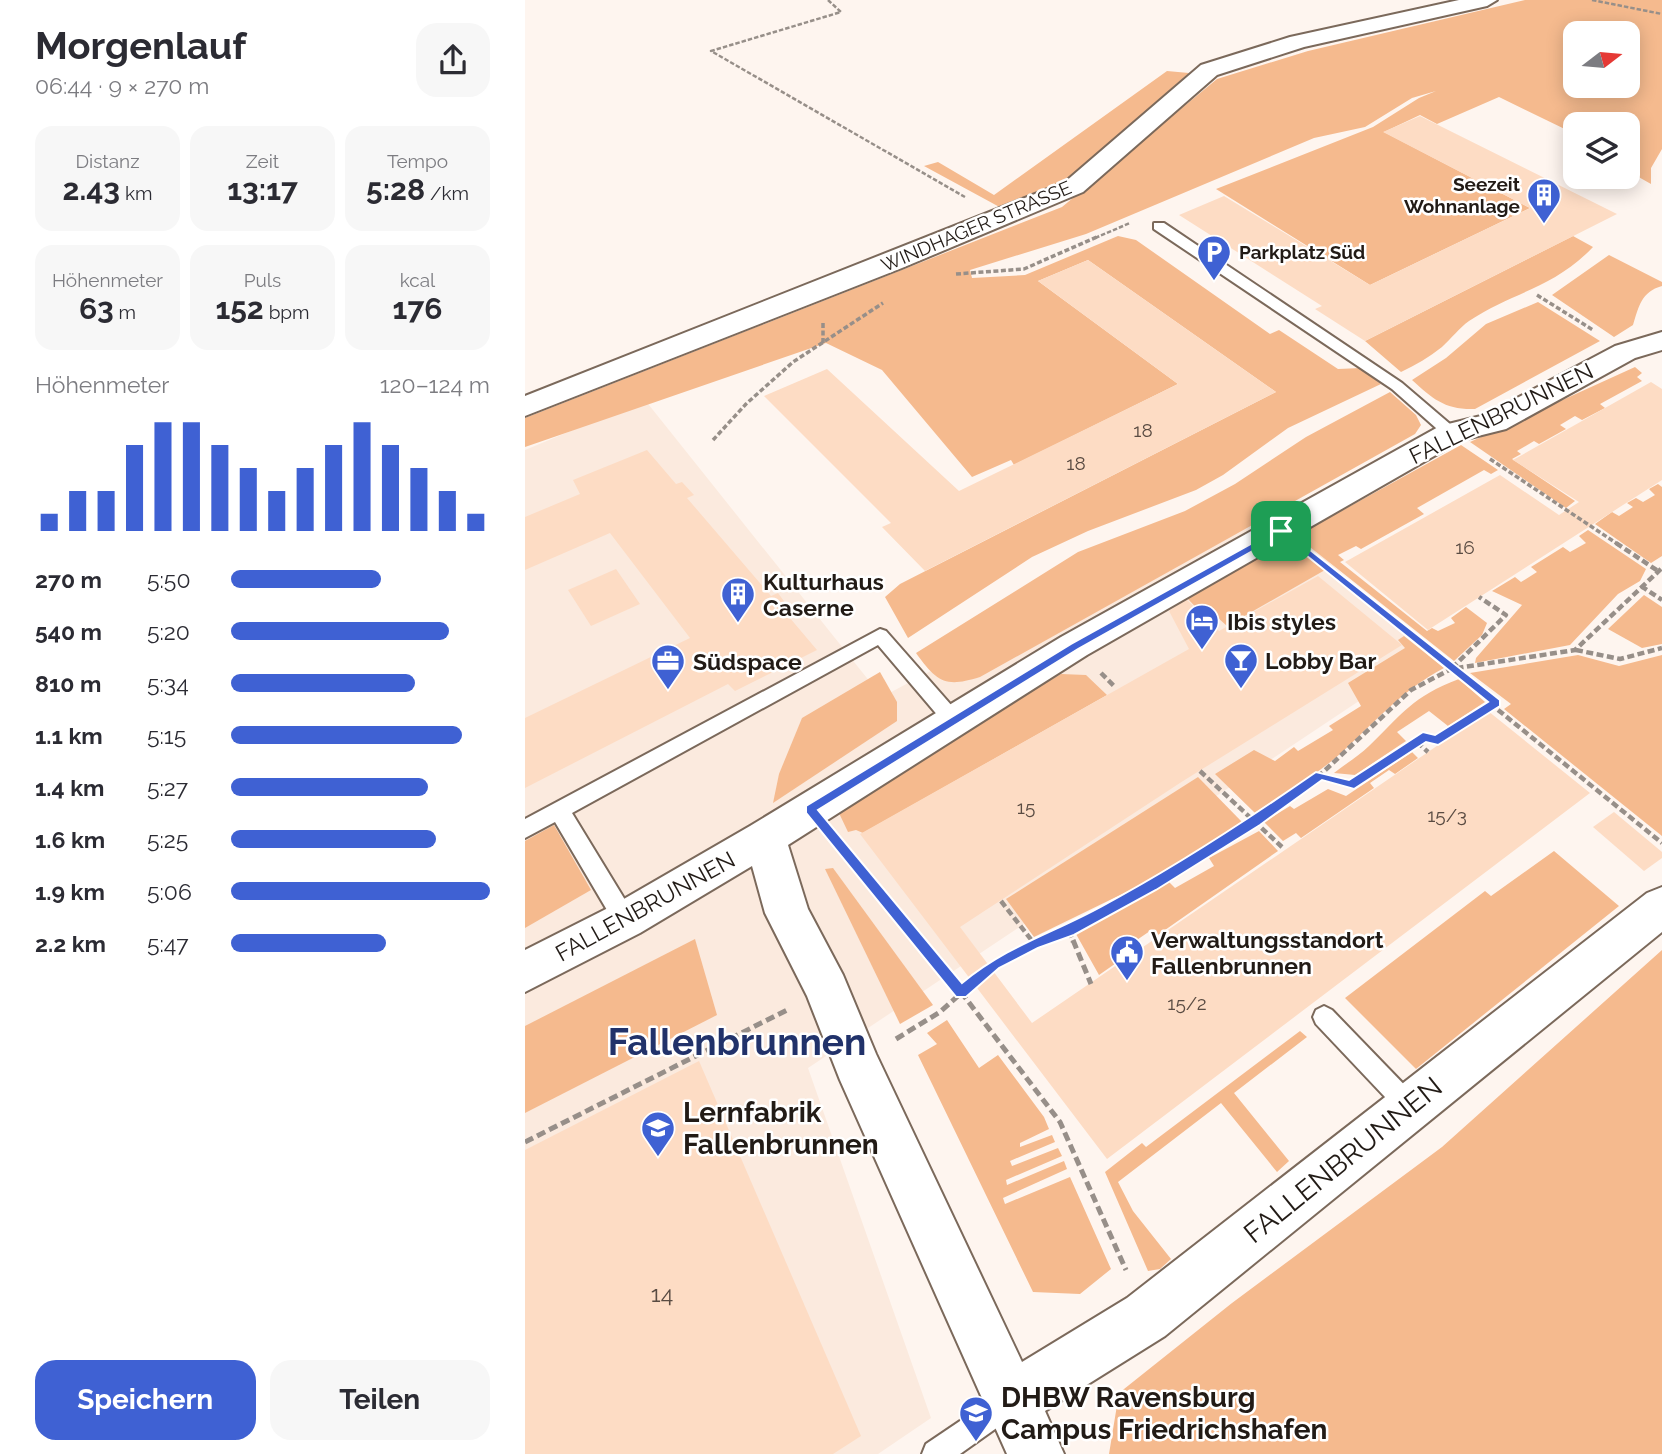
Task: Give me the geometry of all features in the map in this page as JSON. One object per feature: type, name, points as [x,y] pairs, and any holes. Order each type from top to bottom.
[{"type":"street","name":"WINDHAGER STRASSE","points":[[525,407],[901,268],[1073,187],[1209,70],[1297,42],[1487,0]]},
{"type":"street","name":"FALLENBRUNNEN","points":[[525,972],[625,920],[765,838],[952,719],[1451,433],[1495,422],[1625,352],[1661,326]]},
{"type":"street","name":"FALLENBRUNNEN","points":[[765,838],[787,914],[827,990],[857,1063],[1014,1399],[1037,1454]]},
{"type":"street","name":"FALLENBRUNNEN","points":[[1014,1399],[1146,1317],[1662,906]]},
{"type":"lane","points":[[1159,226],[1397,386],[1451,433]]},
{"type":"lane","points":[[525,830],[880,636],[952,719]]},
{"type":"lane","points":[[560,812],[625,920]]},
{"type":"lane","points":[[1324,1017],[1410,1107]]},
{"type":"lane","points":[[936,1454],[1014,1399]]},
{"type":"path","points":[[828,0],[841,12],[711,51],[1003,218]]},
{"type":"path","points":[[1592,0],[1662,14]]},
{"type":"path","points":[[713,440],[746,404],[793,362],[889,300],[901,268],[1024,269],[1145,218],[1159,226]]},
{"type":"path","points":[[1537,295],[1599,334]]},
{"type":"path","points":[[1451,433],[1660,570],[1575,650]]},
{"type":"path","points":[[1281,531],[1496,703],[1434,742],[1427,735],[1350,786],[1320,775]]},
{"type":"path","points":[[1641,586],[1662,600]]},
{"type":"path","points":[[908,1031],[940,1013],[994,964],[1034,943],[1069,931],[1151,886],[1255,821],[1320,775],[1412,690],[1451,669],[1506,615],[1479,597]]},
{"type":"path","points":[[1451,669],[1575,650],[1621,659],[1662,648]]},
{"type":"path","points":[[1492,705],[1662,843]]},
{"type":"path","points":[[1417,742],[1427,752]]},
{"type":"path","points":[[1201,771],[1282,848]]},
{"type":"path","points":[[810,809],[961,992],[1060,1122],[1130,1278]]},
{"type":"path","points":[[1001,901],[1034,943]]},
{"type":"path","points":[[1069,931],[1091,984]]},
{"type":"path","points":[[525,1142],[790,1008]]},
{"type":"shaded area","points":[[1525,0],[1662,0],[1662,149],[1651,168],[1651,184],[1640,178],[1640,112],[1563,112],[1563,128],[1499,97],[1437,124],[1420,115],[1384,132],[1530,208],[1370,285],[1216,189],[1373,127],[1419,98],[1436,91],[1412,98],[1365,127],[1314,138],[1086,234],[970,270],[972,278],[1025,275],[1118,236],[1136,240],[1270,334],[1279,330],[1338,369],[1361,368],[1381,384],[1288,428],[1223,475],[1196,490],[1088,531],[1032,557],[908,638],[885,597],[900,584],[1276,392],[1088,260],[1038,281],[1178,384],[1014,465],[1011,460],[972,477],[882,370],[826,343],[525,447],[525,418],[1062,207],[1217,79],[1308,51]]},
{"type":"shaded area","points":[[1167,71],[1189,73],[1068,179],[1005,210],[924,166],[938,162],[994,195]]},
{"type":"shaded area","points":[[1573,236],[1593,247],[1578,261],[1548,281],[1469,321],[1442,347],[1407,369],[1401,372],[1365,341]]},
{"type":"shaded area","points":[[1609,255],[1662,282],[1662,286],[1645,296],[1633,325],[1614,337],[1552,295]]},
{"type":"shaded area","points":[[1538,302],[1600,341],[1475,409],[1455,408],[1440,402],[1412,380],[1446,358],[1486,324]]},
{"type":"shaded area","points":[[1635,367],[1642,373],[1637,377],[1642,381],[1600,404],[1605,408],[1582,420],[1575,416],[1560,425],[1566,429],[1539,444],[1534,441],[1517,451],[1521,454],[1512,459],[1575,501],[1566,508],[1470,442]]},
{"type":"shaded area","points":[[1390,392],[1416,415],[1421,425],[1415,434],[980,677],[958,682],[943,680],[930,671],[916,653],[1078,552],[1185,511],[1235,484],[1306,437]]},
{"type":"shaded area","points":[[645,400],[882,697],[1256,497],[1431,653],[808,1068],[931,1418],[878,1454],[525,1454],[525,450]]},
{"type":"shaded area","points":[[1461,445],[1498,470],[1491,474],[1484,470],[1417,508],[1424,514],[1361,549],[1356,546],[1338,555],[1344,560],[1340,562],[1427,631],[1432,628],[1438,631],[1455,623],[1451,618],[1466,607],[1487,623],[1482,635],[1454,661],[1296,536]]},
{"type":"shaded area","points":[[1658,484],[1662,487],[1662,556],[1651,563],[1595,524],[1612,512],[1619,516],[1633,507],[1627,503],[1636,498],[1643,502],[1655,495],[1649,489]]},
{"type":"shaded area","points":[[1588,530],[1646,569],[1640,581],[1618,594],[1570,645],[1475,663],[1476,658],[1522,605],[1492,591],[1515,577],[1521,582],[1537,572],[1531,567],[1563,547],[1570,552],[1586,543],[1579,536]]},
{"type":"shaded area","points":[[1288,540],[1325,570],[1227,626],[1217,617],[1209,621],[1187,598]]},
{"type":"shaded area","points":[[1644,595],[1662,607],[1662,644],[1642,648],[1608,629]]},
{"type":"shaded area","points":[[1404,636],[1444,668],[1415,686],[1320,770],[1255,813],[1215,774],[1254,750],[1275,761],[1294,747],[1298,751],[1333,730],[1329,726],[1361,706],[1348,683],[1405,648],[1398,640]]},
{"type":"shaded area","points":[[1578,655],[1619,666],[1662,655],[1662,836],[1504,709],[1511,704],[1470,673]]},
{"type":"shaded area","points":[[880,672],[897,702],[897,721],[773,803],[779,774],[802,718]]},
{"type":"shaded area","points":[[1061,674],[1086,675],[1107,695],[863,833],[856,830],[848,832],[838,811],[924,753]]},
{"type":"shaded area","points":[[1459,679],[1485,702],[1448,726],[1429,711],[1397,732],[1406,741],[1355,775],[1334,773],[1365,750],[1419,699]]},
{"type":"shaded area","points":[[1412,752],[1418,758],[1395,774],[1389,770],[1370,783],[1374,788],[1301,838],[1296,833],[1283,841],[1264,822],[1290,806],[1294,809],[1328,789],[1346,796]]},
{"type":"shaded area","points":[[1198,777],[1243,823],[1153,879],[1034,937],[1006,899]]},
{"type":"shaded area","points":[[554,825],[591,890],[525,928],[525,841]]},
{"type":"shaded area","points":[[1259,831],[1278,851],[1155,937],[1150,931],[1125,948],[1129,954],[1099,975],[1076,934],[1167,880],[1175,888],[1214,866],[1209,858]]},
{"type":"shaded area","points":[[1554,851],[1619,906],[1416,1069],[1345,998],[1485,891],[1491,896]]},
{"type":"shaded area","points":[[833,868],[933,1005],[900,1024],[825,869]]},
{"type":"shaded area","points":[[695,939],[717,1015],[525,1113],[525,1026]]},
{"type":"shaded area","points":[[1662,950],[1662,1454],[1109,1454],[1119,1393],[1232,1303],[1442,1147]]},
{"type":"shaded area","points":[[947,1020],[979,1068],[998,1055],[1044,1117],[1049,1129],[1020,1143],[1020,1147],[1052,1135],[1055,1142],[1010,1161],[1012,1166],[1058,1148],[1062,1156],[1006,1180],[1007,1185],[1064,1161],[1067,1169],[1003,1198],[1005,1204],[1070,1177],[1111,1269],[1080,1294],[1033,1292],[918,1055],[937,1044],[927,1033]]},
{"type":"shaded area","points":[[1300,1031],[1307,1037],[1234,1093],[1289,1161],[1277,1172],[1221,1103],[1118,1182],[1133,1211],[1171,1259],[1160,1269],[1148,1271],[1105,1172],[1142,1143],[1146,1147]]},
{"type":"building","name":"Seezeit Wohnanlage","points":[[1420,116],[1617,214],[1365,341],[1315,309],[1322,306],[1179,215],[1224,196],[1370,285],[1530,208],[1383,132]]},
{"type":"building","points":[[1088,260],[1276,392],[925,571],[882,527],[891,523],[764,396],[827,369],[959,491],[1178,384],[1038,281]]},
{"type":"building","points":[[1651,382],[1662,389],[1662,480],[1428,630],[1345,562],[1500,475],[1559,515],[1579,502],[1513,460]]},
{"type":"building","name":"Kulturhaus Caserne","points":[[647,450],[676,484],[682,482],[694,495],[687,498],[771,596],[778,593],[789,608],[784,611],[817,650],[735,691],[728,684],[525,788],[525,718],[690,638],[610,533],[525,570],[525,517],[580,494],[573,480]]},
{"type":"building","points":[[616,569],[640,604],[591,626],[568,590]]},
{"type":"building","points":[[1318,576],[1402,645],[1183,781],[960,927],[1032,1023],[1488,711],[1590,793],[1107,1159],[860,834],[1189,649],[1169,611],[1186,599],[1219,631]]},
{"type":"building","points":[[1614,812],[1662,852],[1662,858],[1644,871],[1593,827]]},
{"type":"building","points":[[699,1061],[861,1436],[833,1454],[525,1454],[525,1150]]},
{"type":"place","name":"Seezeit Wohnanlage","points":[[1544,225]]},
{"type":"place","name":"Parkplatz Süd","points":[[1214,282]]},
{"type":"place","name":"Kulturhaus Caserne","points":[[738,624]]},
{"type":"place","name":"Ibis styles","points":[[1202,651]]},
{"type":"place","name":"Lobby Bar","points":[[1241,690]]},
{"type":"place","name":"Südspace","points":[[668,691]]},
{"type":"place","name":"Verwaltungsstandort Fallenbrunnen","points":[[1127,982]]},
{"type":"place","name":"Lernfabrik Fallenbrunnen","points":[[658,1158]]},
{"type":"place","name":"DHBW Ravensburg Campus Friedrichshafen","points":[[976,1443]]},
{"type":"district","name":"Fallenbrunnen","points":[[737,1042]]},
{"type":"route","points":[[1281,531],[1496,703],[1434,742],[1427,735],[1350,786],[1320,775],[1255,821],[1151,886],[1069,931],[1034,943],[994,964],[961,992],[831,839],[810,809],[1074,646],[1281,531]]}]
